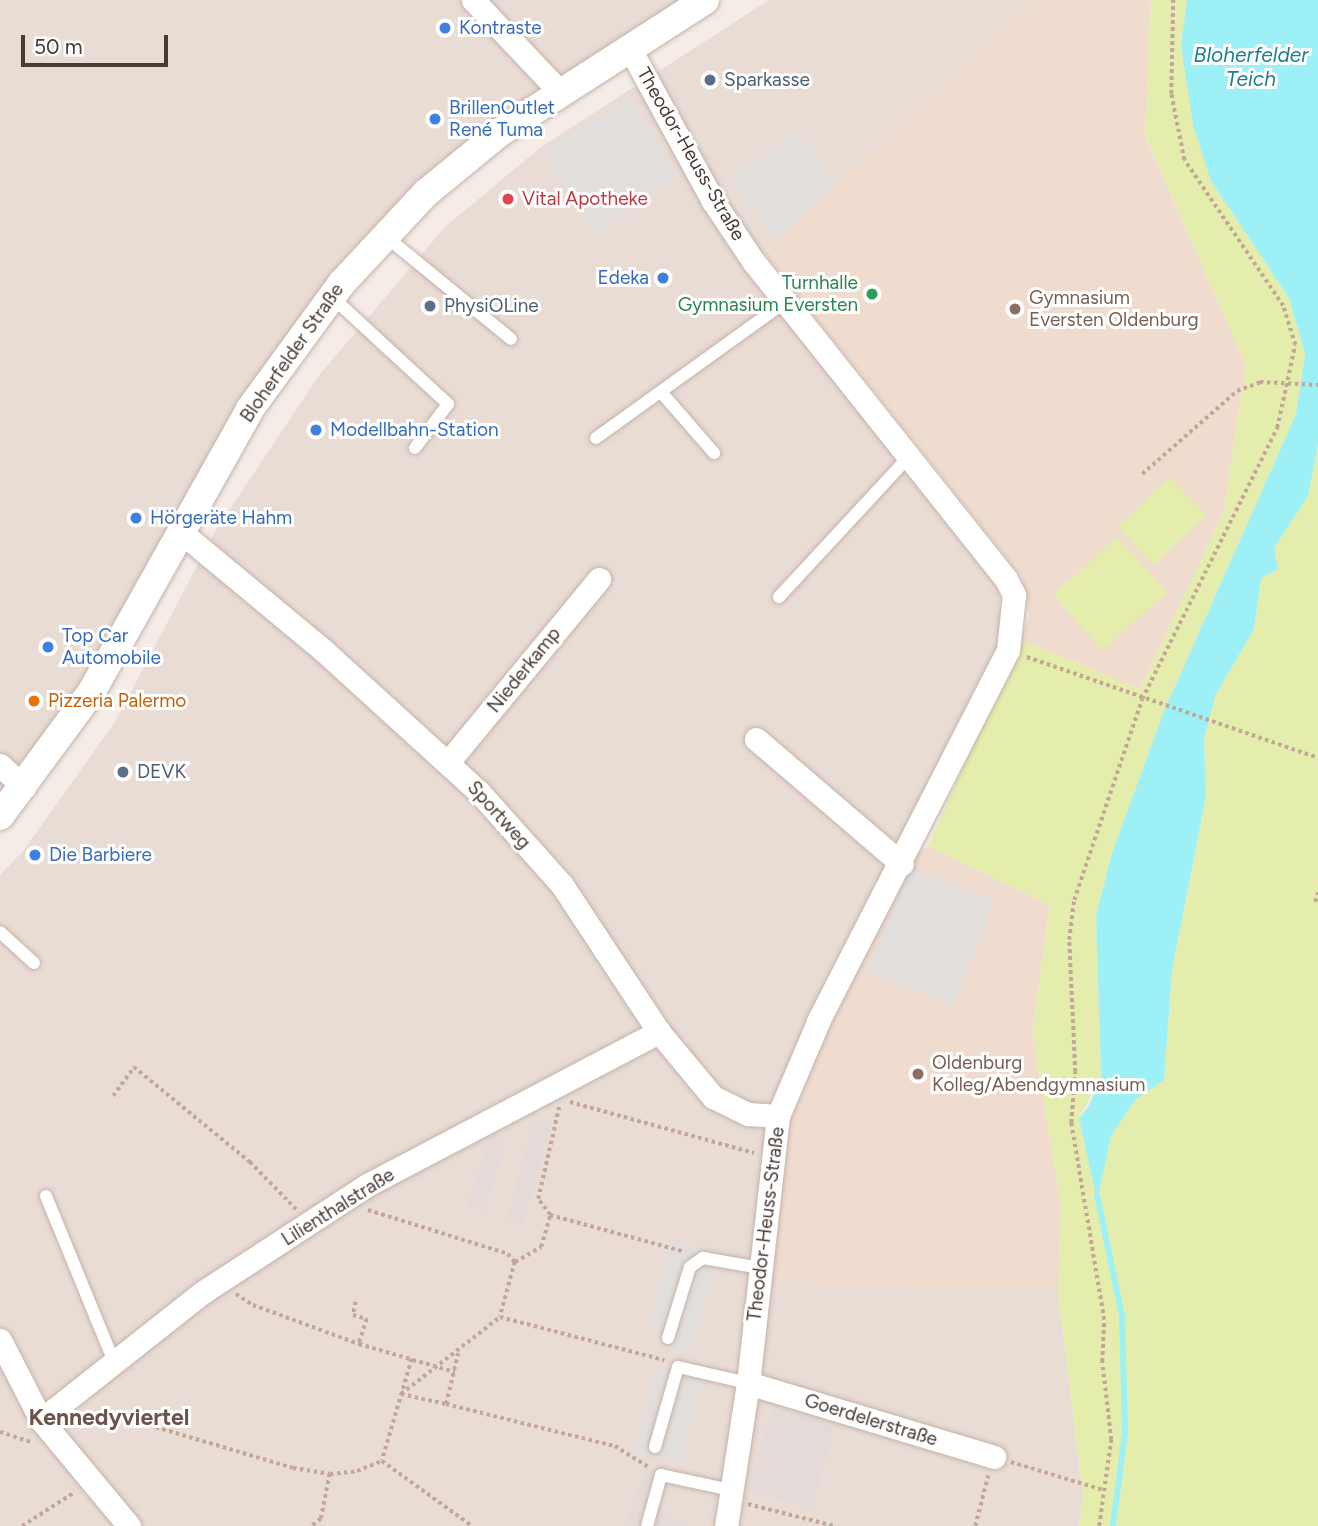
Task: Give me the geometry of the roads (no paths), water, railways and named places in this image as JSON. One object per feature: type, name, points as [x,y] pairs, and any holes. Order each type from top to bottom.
[{"type":"street","points":[[473,0],[559,91]]},
{"type":"street","name":"Bloherfelder Straße","points":[[0,817],[92,691],[250,410],[331,296],[384,235],[466,160],[559,91],[705,0]]},
{"type":"street","name":"Theodor-Heuss-Straße","points":[[629,47],[713,201],[784,303],[1006,579],[1014,595],[1008,650],[902,864],[818,1022],[779,1116],[748,1383],[726,1526]]},
{"type":"street","name":"Sportweg","points":[[182,533],[449,761],[562,885],[659,1032],[713,1097],[748,1114],[779,1116]]},
{"type":"street","name":"Niederkamp","points":[[449,761],[599,579]]},
{"type":"street","points":[[756,738],[902,864]]},
{"type":"street","points":[[0,765],[24,787]]},
{"type":"street","name":"Lilienthalstraße","points":[[41,1420],[218,1282],[342,1202],[659,1032]]},
{"type":"street","points":[[0,1340],[41,1420],[129,1526]]},
{"type":"street","name":"Goerdelerstraße","points":[[748,1383],[994,1457]]},
{"type":"lane","points":[[384,235],[511,339]]},
{"type":"lane","points":[[331,296],[448,404],[415,448]]},
{"type":"lane","points":[[596,439],[784,303]]},
{"type":"lane","points":[[661,392],[714,453]]},
{"type":"lane","points":[[779,597],[907,459]]},
{"type":"lane","points":[[0,932],[34,962]]},
{"type":"lane","points":[[46,1196],[114,1362]]},
{"type":"lane","points":[[668,1338],[684,1278],[703,1258],[761,1268]]},
{"type":"lane","points":[[655,1447],[678,1367],[748,1383]]},
{"type":"lane","points":[[647,1526],[661,1475],[730,1494]]},
{"type":"water","name":"Bloherfelder Teich","points":[[1187,0],[1318,0],[1318,445],[1308,496],[1274,548],[1278,569],[1261,578],[1254,629],[1216,694],[1204,739],[1206,796],[1172,970],[1164,1080],[1135,1100],[1111,1136],[1097,1201],[1079,1118],[1089,1106],[1101,1076],[1096,916],[1112,853],[1164,711],[1296,414],[1305,354],[1289,298],[1211,181],[1193,125],[1181,45]]},
{"type":"waterway","points":[[1097,1195],[1122,1316],[1125,1433],[1113,1526]]},
{"type":"place","name":"Kontraste","points":[[445,28]]},
{"type":"place","name":"Sparkasse","points":[[710,80]]},
{"type":"place","name":"BrillenOutlet René Tuma","points":[[435,119]]},
{"type":"place","name":"Vital Apotheke","points":[[508,199]]},
{"type":"place","name":"Edeka","points":[[663,278]]},
{"type":"place","name":"Turnhalle Gymnasium Eversten","points":[[872,294]]},
{"type":"place","name":"PhysiOLine","points":[[430,306]]},
{"type":"place","name":"Gymnasium Eversten Oldenburg","points":[[1015,309]]},
{"type":"place","name":"Modellbahn-Station","points":[[316,430]]},
{"type":"place","name":"Hörgeräte Hahm","points":[[136,518]]},
{"type":"place","name":"Top Car Automobile","points":[[48,647]]},
{"type":"place","name":"Pizzeria Palermo","points":[[34,701]]},
{"type":"place","name":"DEVK","points":[[123,772]]},
{"type":"place","name":"Die Barbiere","points":[[35,855]]},
{"type":"place","name":"Oldenburg Kolleg/Abendgymnasium","points":[[918,1074]]},
{"type":"district","name":"Kennedyviertel","points":[[109,1417]]}]
